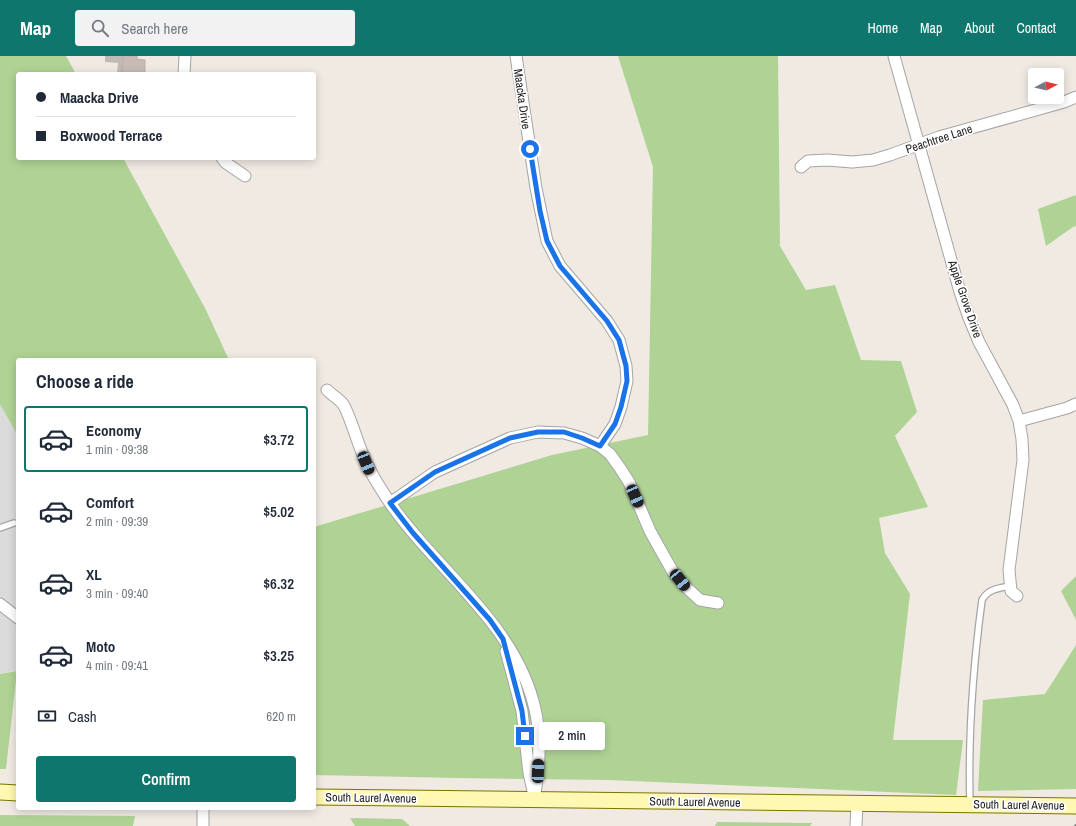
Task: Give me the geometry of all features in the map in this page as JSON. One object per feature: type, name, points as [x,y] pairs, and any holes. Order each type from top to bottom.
[{"type":"main road","points":[[0,792],[16,793]]},
{"type":"main road","name":"South Laurel Avenue","points":[[316,797],[1076,806]]},
{"type":"street","points":[[184,72],[185,56]]},
{"type":"street","name":"Maacka Drive","points":[[516,56],[536,188],[547,241],[560,266],[607,321],[619,340],[626,366],[627,381],[621,407],[615,424],[600,446]]},
{"type":"street","name":"Apple Grove Drive","points":[[894,56],[969,318],[979,342],[1013,405],[1019,421],[1023,460],[1009,570],[1010,586]]},
{"type":"street","name":"Peachtree Lane","points":[[801,167],[808,161],[827,160],[852,162],[873,160],[938,137],[1064,102],[1076,97]]},
{"type":"street","points":[[224,160],[245,176]]},
{"type":"street","points":[[327,390],[344,405],[371,474],[390,503],[413,533],[490,620],[503,639],[522,711],[529,773],[534,800]]},
{"type":"street","points":[[1019,421],[1067,408],[1076,404]]},
{"type":"street","points":[[390,503],[435,472],[510,438],[538,432],[564,432],[600,446],[610,454],[629,482],[650,531],[674,572],[687,588],[700,600],[718,603]]},
{"type":"street","points":[[1010,586],[1011,591],[1017,596]]},
{"type":"street","points":[[0,604],[16,616]]},
{"type":"street","points":[[856,826],[857,804]]},
{"type":"street","points":[[203,810],[203,826]]},
{"type":"lane","points":[[0,528],[14,523]]},
{"type":"lane","points":[[970,805],[970,742],[975,664],[982,600],[988,592],[1010,586]]},
{"type":"shaded area","points":[[0,373],[16,400],[16,670],[0,674]]},
{"type":"green space","points":[[0,56],[66,56],[75,72],[16,72],[16,160],[124,160],[206,310],[228,358],[16,358],[16,432],[0,404]]},
{"type":"green space","points":[[618,56],[778,56],[780,246],[806,290],[835,285],[861,360],[901,361],[917,412],[895,436],[928,507],[879,518],[885,553],[910,594],[893,740],[963,740],[956,795],[609,780],[316,775],[316,526],[552,455],[648,435],[653,167]]},
{"type":"green space","points":[[1076,195],[1076,226],[1046,246],[1038,209]]},
{"type":"green space","points":[[1076,576],[1076,620],[1061,591]]},
{"type":"green space","points":[[1076,645],[1076,789],[978,791],[983,700],[1045,694]]},
{"type":"green space","points":[[16,671],[6,769],[0,769],[0,674]]},
{"type":"green space","points":[[0,815],[135,816],[133,826],[0,826]]},
{"type":"green space","points":[[350,818],[402,819],[410,826],[355,826]]},
{"type":"green space","points":[[717,822],[812,823],[810,826],[715,826]]},
{"type":"building","points":[[123,56],[137,56],[137,59],[145,60],[145,72],[122,72]]},
{"type":"route","points":[[525,736],[522,711],[503,639],[490,620],[413,533],[390,503],[435,472],[510,438],[538,432],[564,432],[600,446],[615,424],[621,407],[627,381],[626,366],[619,340],[607,321],[560,266],[547,241],[540,211],[530,149]]}]
